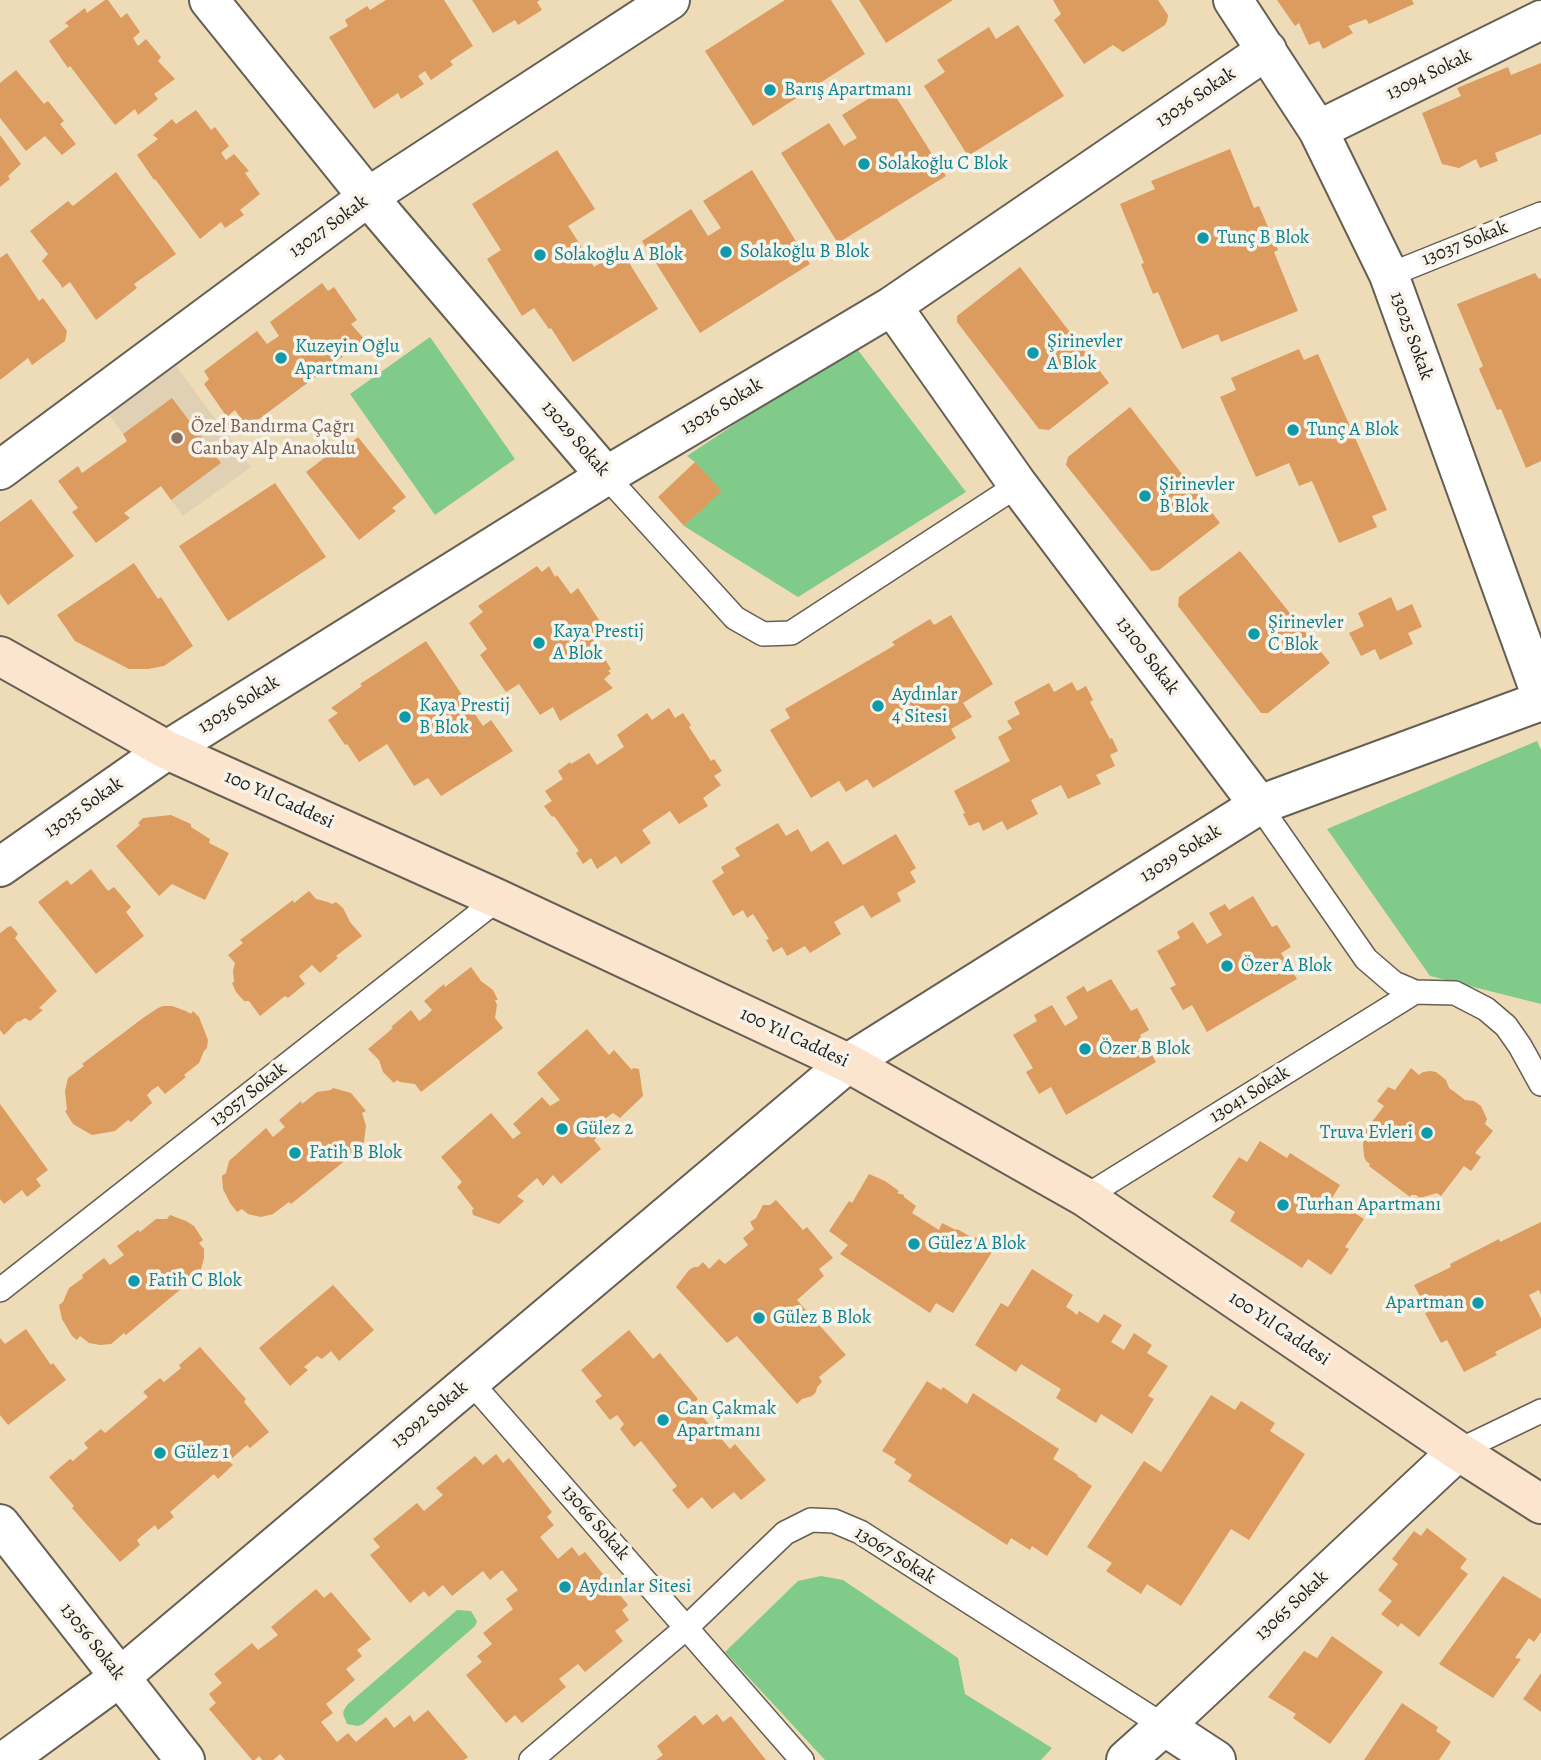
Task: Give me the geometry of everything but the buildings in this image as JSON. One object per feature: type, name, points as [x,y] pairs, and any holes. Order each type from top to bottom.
[{"type":"street","name":"13029 Sokak","points":[[209,0],[368,197],[606,476]]},
{"type":"street","name":"13027 Sokak","points":[[0,470],[368,197],[670,0]]},
{"type":"street","name":"13025 Sokak","points":[[1233,0],[1318,130],[1389,275],[1541,695]]},
{"type":"street","name":"13094 Sokak","points":[[1318,130],[1541,20]]},
{"type":"street","name":"13036 Sokak","points":[[167,750],[606,476],[892,306],[1267,50]]},
{"type":"street","name":"13100 Sokak","points":[[892,306],[1018,485],[1259,805]]},
{"type":"street","name":"100 Yıl Caddesi","points":[[0,656],[167,750],[498,899],[848,1063],[1085,1197],[1458,1451],[1541,1504]]},
{"type":"street","name":"13039 Sokak","points":[[848,1063],[1259,805],[1541,701]]},
{"type":"street","name":"13035 Sokak","points":[[0,867],[167,750]]},
{"type":"street","name":"13092 Sokak","points":[[6,1760],[120,1677],[848,1063]]},
{"type":"street","name":"13065 Sokak","points":[[1126,1760],[1458,1451]]},
{"type":"street","name":"13056 Sokak","points":[[0,1524],[185,1760]]},
{"type":"street","name":"13067 Sokak","points":[[1164,1726],[1216,1760]]},
{"type":"lane","name":"13037 Sokak","points":[[1389,275],[1541,214]]},
{"type":"lane","name":"13029 Sokak","points":[[606,476],[735,618],[763,634],[791,633],[1018,485]]},
{"type":"lane","name":"13100 Sokak","points":[[1259,805],[1366,959],[1394,983],[1415,992]]},
{"type":"lane","name":"13057 Sokak","points":[[2,1285],[498,899]]},
{"type":"lane","points":[[1415,992],[1455,993],[1486,1009],[1506,1026],[1541,1084]]},
{"type":"lane","name":"13041 Sokak","points":[[1085,1197],[1415,992]]},
{"type":"lane","name":"13066 Sokak","points":[[470,1381],[802,1760]]},
{"type":"lane","points":[[1458,1451],[1541,1412]]},
{"type":"lane","name":"13067 Sokak","points":[[531,1760],[687,1628],[785,1533],[811,1520],[834,1521],[860,1532],[1164,1726]]},
{"type":"shaded area","name":"Özel Bandırma Çağrı Canbay Alp Anaokulu","points":[[174,363],[251,467],[183,516],[107,412]]},
{"type":"green space","points":[[430,337],[515,459],[435,515],[350,394]]},
{"type":"green space","points":[[854,345],[966,492],[798,597],[684,526],[721,491],[687,456]]},
{"type":"green space","points":[[1537,741],[1541,750],[1541,1004],[1430,976],[1327,829]]},
{"type":"green space","points":[[821,1576],[843,1580],[958,1658],[965,1694],[1052,1748],[1041,1760],[825,1760],[725,1652],[798,1581]]},
{"type":"green space","points":[[457,1610],[471,1611],[477,1621],[475,1626],[363,1724],[347,1724],[343,1712],[348,1704]]},
{"type":"place","name":"Barış Apartmanı","points":[[770,90]]},
{"type":"place","name":"Solakoğlu C Blok","points":[[864,164]]},
{"type":"place","name":"Tunç B Blok","points":[[1203,238]]},
{"type":"place","name":"Solakoğlu B Blok","points":[[726,252]]},
{"type":"place","name":"Solakoğlu A Blok","points":[[540,255]]},
{"type":"place","name":"Şirinevler A Blok","points":[[1033,353]]},
{"type":"place","name":"Kuzeyin Oğlu Apartmanı","points":[[281,358]]},
{"type":"place","name":"Tunç A Blok","points":[[1293,430]]},
{"type":"place","name":"Özel Bandırma Çağrı Canbay Alp Anaokulu","points":[[177,438]]},
{"type":"place","name":"Şirinevler B Blok","points":[[1145,496]]},
{"type":"place","name":"Şirinevler C Blok","points":[[1254,634]]},
{"type":"place","name":"Kaya Prestij A Blok","points":[[539,643]]},
{"type":"place","name":"Aydınlar 4 Sitesi","points":[[878,706]]},
{"type":"place","name":"Kaya Prestij B Blok","points":[[405,717]]},
{"type":"place","name":"Özer A Blok","points":[[1227,966]]},
{"type":"place","name":"Özer B Blok","points":[[1085,1049]]},
{"type":"place","name":"Gülez 2","points":[[562,1129]]},
{"type":"place","name":"Truva Evleri","points":[[1427,1133]]},
{"type":"place","name":"Fatih B Blok","points":[[295,1153]]},
{"type":"place","name":"Turhan Apartmanı","points":[[1283,1205]]},
{"type":"place","name":"Gülez A Blok","points":[[914,1244]]},
{"type":"place","name":"Fatih C Blok","points":[[134,1281]]},
{"type":"place","name":"Apartman","points":[[1478,1303]]},
{"type":"place","name":"Gülez B Blok","points":[[759,1318]]},
{"type":"place","name":"Can Çakmak Apartmanı","points":[[663,1420]]},
{"type":"place","name":"Gülez 1","points":[[160,1453]]},
{"type":"place","name":"Aydınlar Sitesi","points":[[565,1587]]}]
